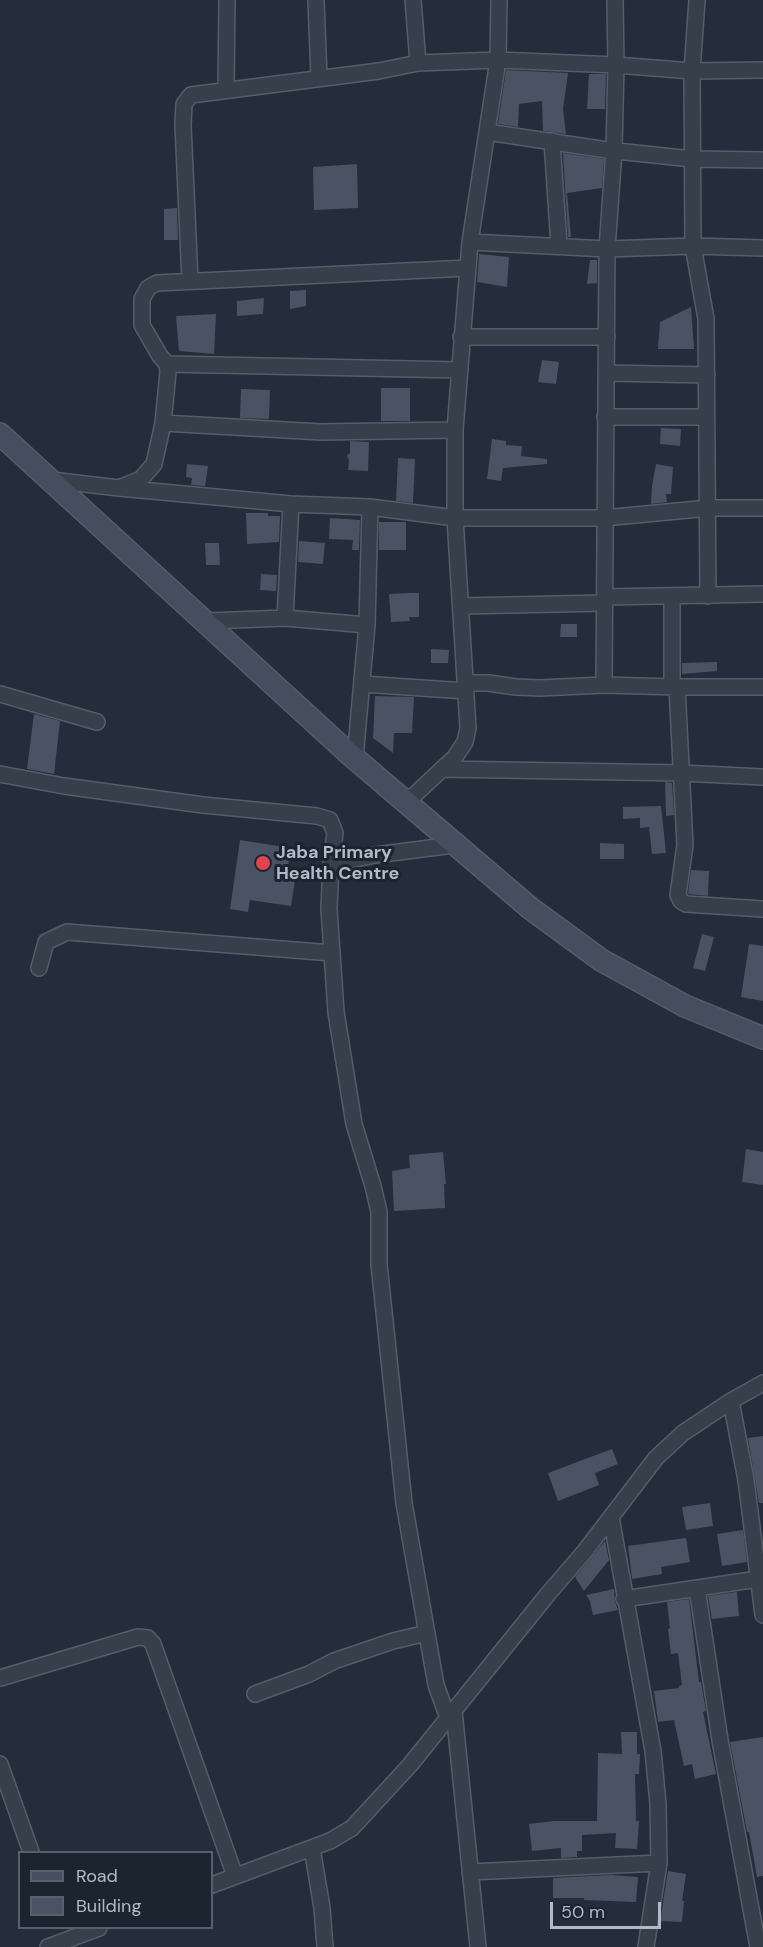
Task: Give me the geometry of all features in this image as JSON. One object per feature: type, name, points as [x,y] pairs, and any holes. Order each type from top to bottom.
[{"type":"main road","points":[[0,434],[355,758],[530,909],[601,960],[686,1006],[763,1038]]},
{"type":"street","points":[[226,90],[227,0]]},
{"type":"street","points":[[316,0],[319,78]]},
{"type":"street","points":[[413,0],[418,63]]},
{"type":"street","points":[[407,802],[455,757],[465,742],[468,729],[455,518],[455,429],[470,242],[498,60],[499,0]]},
{"type":"street","points":[[604,685],[606,337],[614,150],[615,0]]},
{"type":"street","points":[[696,0],[692,71],[693,246],[706,319],[708,596]]},
{"type":"street","points":[[190,281],[184,104],[191,95],[379,71],[418,63],[498,60],[692,71],[763,70]]},
{"type":"street","points":[[487,132],[692,159],[763,160]]},
{"type":"street","points":[[552,141],[559,246]]},
{"type":"street","points":[[470,242],[608,249],[693,246],[763,248]]},
{"type":"street","points":[[119,488],[141,478],[154,464],[163,423],[168,372],[167,364],[142,325],[142,299],[148,288],[158,283],[190,281],[468,268]]},
{"type":"street","points":[[461,337],[606,337]]},
{"type":"street","points":[[167,364],[460,370]]},
{"type":"street","points":[[606,372],[707,375]]},
{"type":"street","points":[[606,417],[707,417]]},
{"type":"street","points":[[163,423],[321,432],[455,429]]},
{"type":"street","points":[[51,480],[291,504],[370,507],[455,518],[604,518],[709,508],[763,508]]},
{"type":"street","points":[[285,618],[291,504]]},
{"type":"street","points":[[355,758],[367,626],[370,507]]},
{"type":"street","points":[[461,606],[763,594]]},
{"type":"street","points":[[672,596],[675,687],[686,845],[678,895],[686,904],[763,909]]},
{"type":"street","points":[[207,621],[285,618],[367,626]]},
{"type":"street","points":[[362,684],[465,687],[488,683],[540,688],[604,685],[763,687]]},
{"type":"street","points":[[0,694],[97,722]]},
{"type":"street","points":[[442,769],[682,773],[763,777]]},
{"type":"street","points":[[0,774],[64,786],[191,803],[317,816],[330,820],[335,833],[329,909],[336,1012],[354,1124],[374,1186],[379,1212],[379,1264],[403,1492],[436,1685],[451,1714],[478,1947]]},
{"type":"street","points":[[331,864],[454,844]]},
{"type":"street","points":[[39,968],[46,942],[67,932],[332,953]]},
{"type":"street","points":[[213,1884],[330,1841],[352,1828],[410,1765],[585,1551],[656,1458],[683,1433],[763,1383]]},
{"type":"street","points":[[731,1401],[746,1480],[763,1608]]},
{"type":"street","points":[[611,1517],[653,1751],[658,1804],[659,1863],[646,1947]]},
{"type":"street","points":[[624,1599],[758,1579]]},
{"type":"street","points":[[697,1588],[720,1740],[758,1947]]},
{"type":"street","points":[[255,1694],[309,1674],[334,1661],[393,1641],[427,1633]]},
{"type":"street","points":[[0,1678],[138,1637],[148,1638],[153,1644],[236,1876]]},
{"type":"street","points":[[0,1764],[31,1851]]},
{"type":"street","points":[[312,1848],[322,1908],[325,1947]]},
{"type":"street","points":[[470,1872],[659,1863]]},
{"type":"street","points":[[56,1939],[95,1929]]},
{"type":"building","points":[[506,70],[568,73],[563,109],[566,134],[543,131],[542,101],[519,104],[518,127],[498,124]]},
{"type":"building","points":[[589,74],[606,74],[605,109],[587,109]]},
{"type":"building","points":[[563,153],[604,159],[602,188],[567,193],[571,237],[568,237]]},
{"type":"building","points":[[357,164],[358,208],[314,210],[313,167]]},
{"type":"building","points":[[177,208],[178,240],[164,240],[164,209]]},
{"type":"building","points":[[479,254],[509,257],[507,287],[477,282]]},
{"type":"building","points":[[590,260],[597,260],[597,283],[587,284]]},
{"type":"building","points":[[306,290],[306,306],[290,309],[290,291]]},
{"type":"building","points":[[264,298],[263,314],[237,316],[237,301]]},
{"type":"building","points":[[691,307],[694,349],[658,349],[660,322]]},
{"type":"building","points":[[216,314],[214,354],[179,351],[176,316]]},
{"type":"building","points":[[542,360],[559,362],[556,384],[538,382]]},
{"type":"building","points":[[381,388],[410,388],[410,421],[381,421]]},
{"type":"building","points":[[241,389],[270,390],[269,419],[240,418]]},
{"type":"building","points":[[661,428],[681,429],[680,446],[660,444]]},
{"type":"building","points":[[492,439],[506,441],[506,445],[522,446],[521,456],[547,459],[547,464],[503,468],[501,481],[487,479]]},
{"type":"building","points":[[350,441],[369,442],[368,471],[348,470],[347,456],[350,452]]},
{"type":"building","points":[[398,458],[415,459],[413,503],[396,501]]},
{"type":"building","points":[[187,464],[208,466],[205,486],[191,485],[192,478],[186,477]]},
{"type":"building","points":[[656,464],[673,467],[671,494],[666,494],[667,502],[651,504],[652,486]]},
{"type":"building","points":[[246,513],[268,513],[268,516],[280,516],[279,542],[247,544]]},
{"type":"building","points":[[330,518],[360,520],[359,550],[352,550],[353,540],[329,539]]},
{"type":"building","points":[[379,522],[406,522],[406,550],[379,550]]},
{"type":"building","points":[[299,541],[325,543],[323,564],[298,562]]},
{"type":"building","points":[[205,543],[219,543],[220,565],[206,565]]},
{"type":"building","points":[[261,574],[277,575],[276,591],[260,590]]},
{"type":"building","points":[[419,593],[419,617],[409,617],[410,621],[391,622],[389,594]]},
{"type":"building","points":[[561,624],[577,624],[577,637],[560,637]]},
{"type":"building","points":[[431,649],[449,650],[448,663],[431,663]]},
{"type":"building","points":[[717,662],[717,671],[682,674],[682,663]]},
{"type":"building","points":[[375,696],[414,697],[412,733],[394,733],[393,753],[373,738]]},
{"type":"building","points":[[34,714],[60,721],[54,774],[27,769]]},
{"type":"building","points":[[665,782],[672,783],[674,815],[666,816]]},
{"type":"building","points":[[661,806],[666,853],[652,854],[649,827],[640,828],[640,818],[623,819],[623,807]]},
{"type":"building","name":"Jaba Primary Health Centre","points":[[240,840],[291,848],[286,879],[295,880],[291,906],[250,900],[248,912],[230,909]]},
{"type":"building","points":[[600,843],[624,844],[624,859],[600,859]]},
{"type":"building","points":[[691,870],[709,871],[708,896],[688,894]]},
{"type":"building","points":[[702,934],[714,937],[705,971],[693,968]]},
{"type":"building","points":[[749,944],[763,946],[763,1001],[741,997]]},
{"type":"building","points":[[746,1149],[763,1152],[763,1185],[742,1182]]},
{"type":"building","points":[[443,1152],[446,1184],[444,1184],[445,1208],[394,1211],[392,1171],[410,1168],[409,1155]]},
{"type":"building","points":[[763,1436],[763,1503],[759,1503],[748,1438]]},
{"type":"building","points":[[612,1449],[618,1464],[595,1473],[599,1485],[558,1501],[548,1473]]},
{"type":"building","points":[[710,1503],[713,1526],[686,1530],[682,1507]]},
{"type":"building","points":[[743,1530],[747,1562],[722,1566],[717,1534]]},
{"type":"building","points":[[686,1538],[690,1562],[661,1567],[662,1574],[632,1579],[628,1546]]},
{"type":"building","points":[[605,1541],[609,1560],[584,1591],[575,1577]]},
{"type":"building","points":[[614,1589],[618,1610],[593,1615],[586,1595]]},
{"type":"building","points":[[737,1592],[739,1616],[712,1619],[708,1596]]},
{"type":"building","points":[[689,1599],[699,1682],[701,1682],[706,1711],[703,1712],[716,1774],[695,1779],[692,1764],[684,1766],[674,1720],[658,1722],[654,1691],[679,1688],[682,1685],[678,1653],[671,1654],[667,1602]]},
{"type":"building","points":[[621,1732],[637,1732],[637,1754],[640,1754],[639,1774],[635,1774],[636,1821],[639,1821],[637,1849],[615,1848],[616,1833],[582,1835],[582,1851],[577,1851],[577,1857],[561,1858],[561,1848],[532,1851],[529,1824],[554,1821],[597,1821],[598,1753],[622,1754]]},
{"type":"building","points":[[763,1737],[763,1876],[757,1877],[730,1742]]},
{"type":"building","points":[[668,1871],[686,1874],[682,1922],[660,1921]]},
{"type":"building","points":[[612,1875],[638,1877],[636,1902],[553,1898],[553,1878]]},
{"type":"place","name":"Jaba Primary Health Centre","points":[[263,863]]}]
